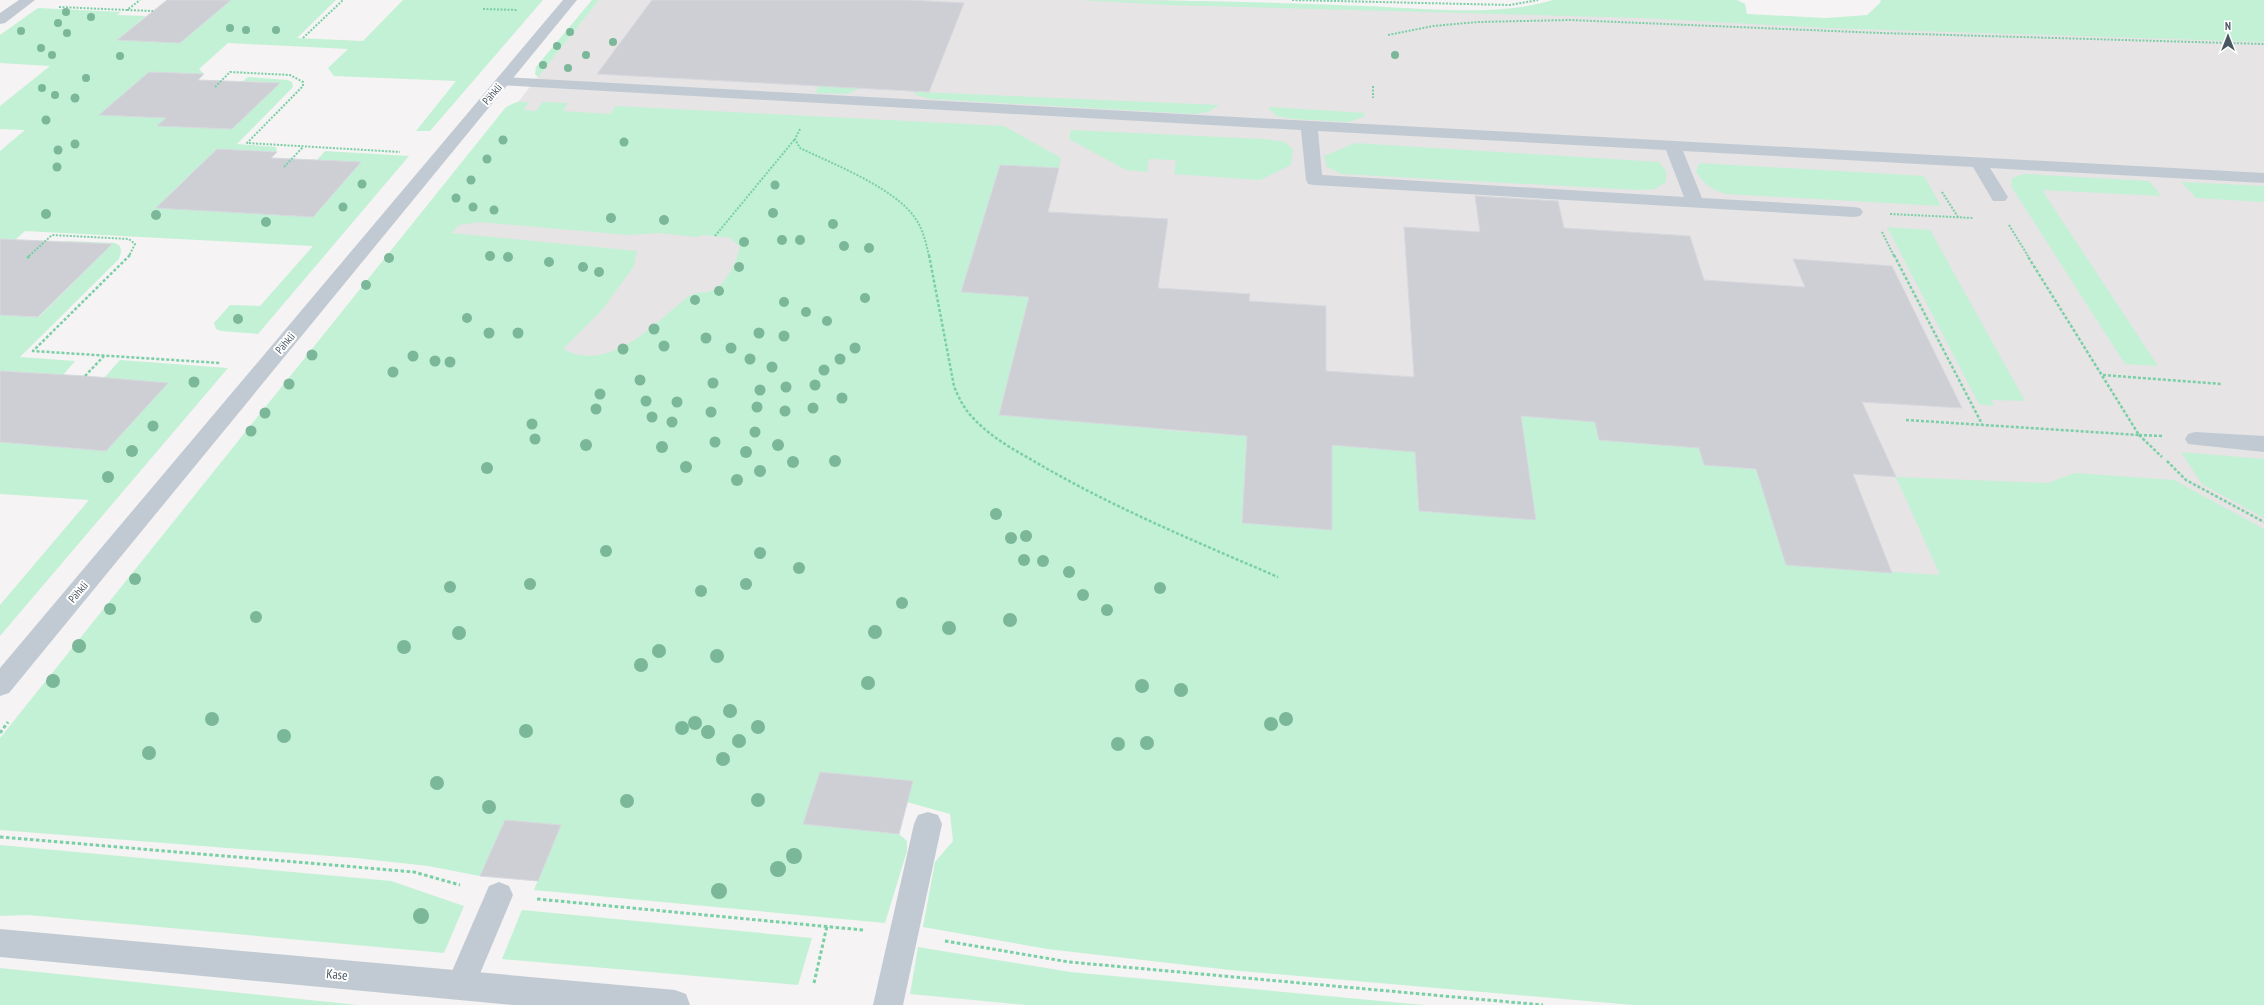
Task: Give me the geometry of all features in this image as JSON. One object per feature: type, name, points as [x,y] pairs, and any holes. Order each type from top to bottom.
[{"type":"street","points":[[0,20],[28,0]]},
{"type":"street","name":"Pähkli","points":[[0,686],[570,0]]},
{"type":"street","points":[[502,82],[2264,178]]},
{"type":"street","points":[[1309,126],[1314,180],[1854,212]]},
{"type":"street","points":[[1672,146],[1694,203]]},
{"type":"street","points":[[1978,162],[1999,197]]},
{"type":"street","points":[[2195,439],[2264,444]]},
{"type":"street","points":[[888,1005],[928,824]]},
{"type":"street","points":[[461,985],[499,896]]},
{"type":"street","name":"Kase","points":[[0,943],[674,1005]]},
{"type":"path","points":[[127,10],[140,0]]},
{"type":"path","points":[[303,38],[343,0]]},
{"type":"path","points":[[1292,0],[1510,6],[1538,0]]},
{"type":"path","points":[[53,6],[153,11]]},
{"type":"path","points":[[483,8],[525,11]]},
{"type":"path","points":[[1388,35],[1417,28],[1469,21],[1545,19],[1814,31],[2264,44]]},
{"type":"path","points":[[215,87],[230,72],[290,75],[303,82],[303,86],[246,143],[403,152]]},
{"type":"path","points":[[715,236],[795,139],[821,99]]},
{"type":"path","points":[[795,139],[800,148],[893,197],[915,218],[926,246],[940,306],[951,377],[966,411],[994,436],[1064,480],[1177,534],[1278,577]]},
{"type":"path","points":[[284,167],[303,146]]},
{"type":"path","points":[[1854,212],[1978,218]]},
{"type":"path","points":[[1872,213],[1982,425]]},
{"type":"path","points":[[2006,219],[2139,435],[2186,480],[2264,522]]},
{"type":"path","points":[[27,258],[52,235],[129,239],[135,244],[132,253],[33,351],[223,363]]},
{"type":"path","points":[[85,376],[104,356]]},
{"type":"path","points":[[2102,375],[2221,384]]},
{"type":"path","points":[[1906,420],[2139,435]]},
{"type":"path","points":[[0,837],[414,872],[499,896],[903,934],[1069,962],[1543,1005]]},
{"type":"path","points":[[814,983],[827,926]]},
{"type":"shaded area","points":[[599,0],[1163,0],[2264,38],[2264,1005],[987,790],[912,781],[820,772],[561,825],[505,820],[487,860],[0,754]]},
{"type":"green space","points":[[231,0],[336,0],[297,38],[363,41],[403,0],[543,0],[430,131],[416,131],[456,81],[334,76],[328,68],[348,49],[228,43],[199,69],[204,74],[149,72],[105,110],[112,115],[166,118],[158,126],[232,129],[279,83],[243,81],[248,77],[288,80],[292,82],[293,87],[237,144],[276,147],[277,152],[217,149],[169,195],[313,217],[360,163],[317,160],[325,151],[409,156],[258,334],[221,331],[216,329],[214,323],[230,305],[260,306],[313,246],[25,231],[15,240],[0,239],[0,151],[25,130],[0,129],[0,106],[50,66],[0,63],[0,35],[38,8],[121,12],[117,15],[146,16],[117,40],[180,43]]},
{"type":"green space","points":[[592,0],[599,0],[538,77],[535,74],[536,67]]},
{"type":"green space","points":[[1078,0],[1256,2],[1435,10],[1483,10],[1530,6],[1553,0],[1737,0],[1745,4],[1747,14],[1826,18],[1867,15],[1879,4],[1881,0],[2264,0],[2264,42],[1827,28],[1641,18],[1171,5]]},
{"type":"green space","points":[[823,78],[867,85],[847,94],[815,93]]},
{"type":"green space","points":[[920,89],[920,92],[1219,105],[1208,112],[1194,114],[931,99],[916,95],[913,91]]},
{"type":"green space","points":[[517,102],[529,102],[523,110],[536,111],[543,102],[568,103],[563,111],[610,114],[616,106],[1004,126],[1061,158],[1059,168],[1000,165],[961,292],[1029,297],[999,415],[1111,424],[1166,393],[1162,430],[1247,436],[1242,523],[1332,530],[1332,445],[1415,452],[1419,511],[1536,520],[1521,416],[1595,422],[1599,440],[1699,448],[1704,465],[1756,469],[1786,565],[1940,575],[1896,477],[2048,483],[2075,473],[2174,480],[2264,529],[2264,1005],[1633,1005],[1230,970],[1047,949],[923,927],[935,862],[953,841],[950,814],[907,802],[912,781],[820,772],[803,824],[899,834],[907,841],[907,851],[885,923],[534,890],[561,825],[505,820],[480,876],[428,866],[356,858],[0,830],[0,738],[506,107]],"holes":[[[480,222],[628,235],[659,233],[696,237],[704,235],[730,238],[740,247],[732,269],[717,288],[711,291],[691,295],[636,339],[608,353],[593,356],[578,355],[563,349],[602,310],[634,266],[637,251],[451,233],[459,225]]]},
{"type":"green space","points":[[1268,108],[1366,113],[1363,117],[1349,122],[1292,119],[1277,116]]},
{"type":"green space","points":[[1071,130],[1264,139],[1285,142],[1293,149],[1291,165],[1260,180],[1174,174],[1176,160],[1149,159],[1147,172],[1126,170],[1069,139]]},
{"type":"green space","points":[[1355,143],[1659,162],[1666,171],[1666,182],[1655,189],[1639,190],[1342,174],[1327,167],[1324,156]]},
{"type":"green space","points":[[1699,163],[1924,176],[1941,206],[1727,194],[1713,189],[1703,180],[1696,172]]},
{"type":"green space","points":[[2024,174],[2149,181],[2161,196],[2042,190],[2158,366],[2125,364],[2011,186],[2012,178]]},
{"type":"green space","points":[[2181,182],[2264,186],[2264,202],[2196,198]]},
{"type":"green space","points":[[1887,227],[1930,230],[2025,401],[1991,400],[1994,406],[1979,404]]},
{"type":"green space","points":[[68,241],[115,243],[120,246],[121,252],[119,259],[20,357],[75,361],[63,375],[6,371],[0,377],[0,315],[39,317],[103,253],[59,251]]},
{"type":"green space","points":[[120,360],[228,368],[0,636],[0,605],[89,500],[0,494],[0,442],[106,451],[167,383],[104,378]]},
{"type":"green space","points":[[2181,452],[2264,459],[2264,518],[2202,484]]},
{"type":"green space","points":[[0,845],[391,881],[464,906],[444,953],[28,915],[0,916]]},
{"type":"green space","points":[[522,910],[812,938],[798,985],[502,959]]},
{"type":"green space","points":[[918,947],[1070,972],[1424,1005],[1026,1005],[910,994]]},
{"type":"green space","points":[[0,968],[358,1005],[0,1005]]},
{"type":"building","points":[[167,0],[231,0],[180,43],[117,40]]},
{"type":"building","points":[[652,0],[909,0],[964,3],[929,92],[597,74]]},
{"type":"building","points":[[149,72],[204,74],[198,80],[280,83],[232,129],[157,126],[166,118],[99,115]]},
{"type":"building","points":[[217,149],[277,152],[271,158],[361,162],[313,217],[156,208]]},
{"type":"building","points":[[1000,165],[1059,168],[1048,212],[1168,219],[1158,288],[1250,294],[1249,301],[1326,306],[1326,371],[1414,377],[1404,227],[1480,232],[1475,196],[1558,201],[1564,228],[1690,236],[1704,280],[1805,287],[1793,259],[1892,266],[1962,408],[1862,402],[1896,477],[1853,474],[1892,573],[1786,565],[1756,469],[1704,465],[1699,448],[1599,440],[1595,422],[1521,416],[1536,520],[1419,511],[1415,452],[1332,445],[1332,530],[1242,523],[1247,436],[999,415],[1029,297],[961,292]]},
{"type":"building","points":[[0,239],[112,244],[38,317],[0,315]]},
{"type":"building","points":[[0,371],[168,383],[106,451],[0,442]]},
{"type":"building","points":[[820,772],[913,781],[899,834],[803,824]]},
{"type":"building","points":[[505,820],[561,825],[538,881],[480,876]]}]
